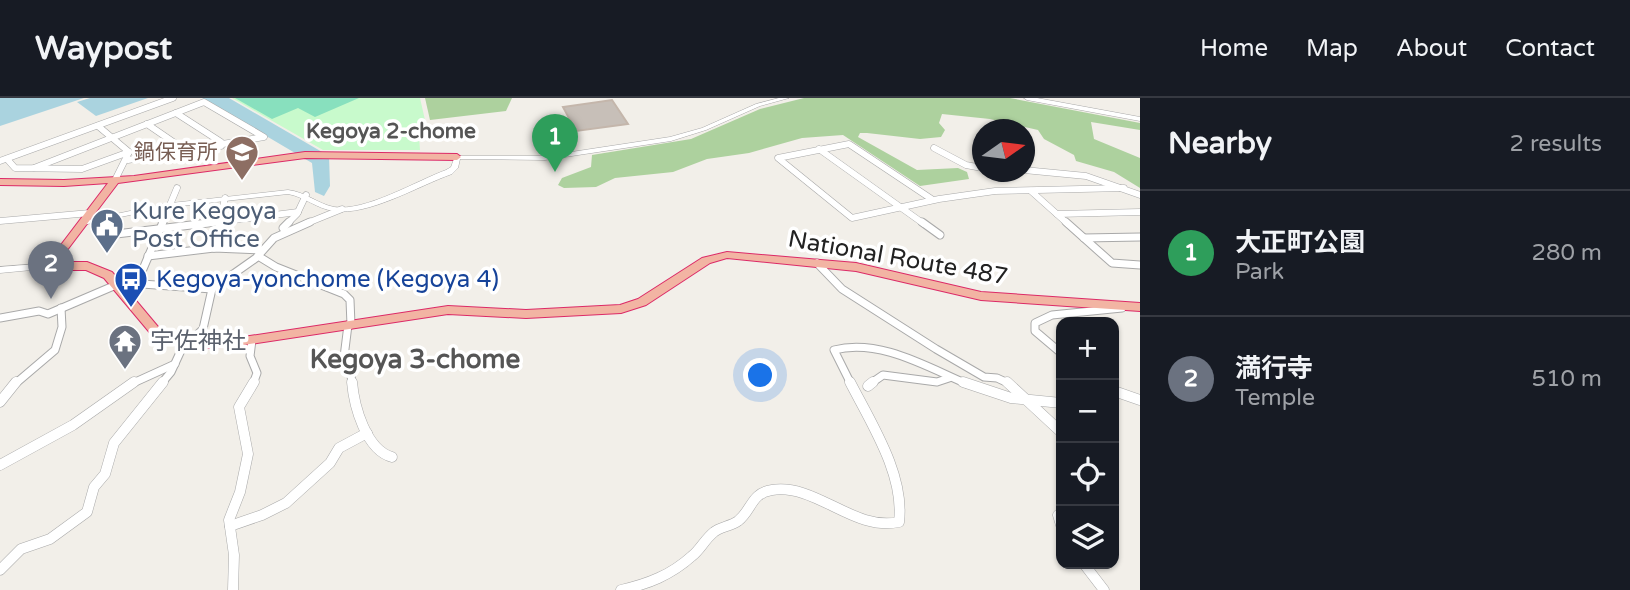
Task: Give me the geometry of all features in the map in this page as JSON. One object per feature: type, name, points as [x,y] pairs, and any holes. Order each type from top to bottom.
[{"type":"highway","points":[[0,182],[115,180],[285,156],[334,154],[457,157]]},
{"type":"highway","points":[[50,266],[115,180]]},
{"type":"highway","name":"National Route 487","points":[[50,266],[99,268],[117,285],[155,331],[167,339],[186,344],[214,345],[448,310],[526,314],[621,309],[642,302],[706,260],[727,255],[856,267],[981,296],[1136,307]]},
{"type":"street","points":[[3,160],[173,98]]},
{"type":"street","points":[[274,238],[291,228],[332,215],[342,209],[370,203],[449,172],[454,168],[457,157],[545,158],[671,139],[704,129],[758,105],[786,98]]},
{"type":"street","points":[[1027,98],[1140,119]]},
{"type":"street","points":[[34,168],[204,102],[264,137],[128,160]]},
{"type":"street","points":[[176,113],[221,142],[221,146]]},
{"type":"street","points":[[147,124],[182,148],[181,152]]},
{"type":"street","points":[[98,126],[129,152]]},
{"type":"street","points":[[933,200],[849,144],[778,158],[852,218],[933,200],[995,191],[1124,188]]},
{"type":"street","points":[[934,148],[972,166]]},
{"type":"street","points":[[819,149],[940,235]]},
{"type":"street","points":[[3,160],[15,168],[82,169],[129,152]]},
{"type":"street","points":[[115,180],[128,160],[129,152]]},
{"type":"street","points":[[783,156],[821,155],[870,191],[877,191]]},
{"type":"street","points":[[1035,171],[1086,176],[1140,195]]},
{"type":"street","points":[[0,318],[39,311],[48,314],[130,279],[143,269],[177,188]]},
{"type":"street","points":[[1031,191],[1112,263],[1140,265]]},
{"type":"street","points":[[0,221],[86,218],[169,205],[288,192],[306,195],[326,206],[342,209]]},
{"type":"street","points":[[0,570],[21,549],[50,539],[87,512],[94,487],[105,474],[114,443],[138,416],[186,344],[203,329],[212,289],[260,253],[298,212],[306,195]]},
{"type":"street","points":[[214,248],[226,198]]},
{"type":"street","points":[[108,235],[298,212]]},
{"type":"street","points":[[1057,214],[1140,212]]},
{"type":"street","points":[[1084,238],[1140,237]]},
{"type":"street","points":[[148,256],[214,248],[260,253],[276,267],[344,294],[350,300],[344,357],[350,366],[354,402],[367,433],[385,455],[393,457]]},
{"type":"street","points":[[817,263],[842,289],[984,377],[997,378],[1012,385],[1056,427]]},
{"type":"street","points":[[0,270],[50,266]]},
{"type":"street","points":[[130,279],[142,284],[212,289]]},
{"type":"street","points":[[1056,349],[1034,331],[1035,323],[1052,315],[1136,307]]},
{"type":"street","points":[[0,402],[14,392],[22,376],[41,364],[54,351],[64,335],[61,308]]},
{"type":"street","points":[[233,590],[236,559],[234,535],[230,526],[248,454],[244,446],[243,416],[239,407],[257,373],[250,356],[252,340]]},
{"type":"street","points":[[621,590],[653,583],[693,556],[714,532],[739,520],[755,496],[772,490],[792,491],[868,521],[886,525],[899,522],[902,516],[893,472],[834,350],[860,345],[985,391],[1056,403]]},
{"type":"street","points":[[0,465],[73,425],[133,383],[175,364]]},
{"type":"street","points":[[868,386],[883,375],[937,382],[950,378]]},
{"type":"street","points":[[1119,393],[1140,400]]},
{"type":"street","points":[[230,526],[244,523],[292,499],[312,474],[330,463],[330,458],[339,447],[367,433]]},
{"type":"street","points":[[1088,569],[1104,590]]},
{"type":"green space","points":[[232,98],[420,98],[425,120],[418,123],[420,150],[323,150]]},
{"type":"green space","points":[[235,98],[359,98],[315,117],[298,108],[272,119]]},
{"type":"green space","points":[[425,98],[512,98],[506,111],[430,120]]},
{"type":"green space","points":[[804,98],[1010,98],[1140,123],[1140,130],[1091,122],[1094,139],[1140,158],[1140,188],[1114,172],[1076,161],[1074,155],[1044,139],[1035,129],[1035,119],[990,119],[942,114],[939,123],[945,130],[941,137],[920,139],[860,133],[858,137],[917,170],[958,168],[967,172],[969,179],[920,186],[843,135],[802,138],[749,153],[707,159],[673,172],[615,178],[596,187],[564,188],[558,185],[562,178],[591,167],[592,155],[691,139],[760,109]]},
{"type":"water","points":[[0,98],[84,98],[0,126]]},
{"type":"water","points":[[90,98],[148,98],[96,116],[77,102]]},
{"type":"water","points":[[202,98],[229,98],[329,156],[330,186],[324,196],[315,192],[312,163]]},
{"type":"building","points":[[612,100],[628,124],[576,131],[563,107]]},
{"type":"place","name":"大正町公園","points":[[555,172]]},
{"type":"place","name":"鍋保育所","points":[[242,182]]},
{"type":"place","name":"Kure Kegoya Post Office","points":[[107,255]]},
{"type":"place","name":"満行寺","points":[[51,299]]},
{"type":"place","name":"Kegoya-yonchome (Kegoya 4)","points":[[131,309]]},
{"type":"place","name":"宇佐神社","points":[[125,371]]},
{"type":"district","name":"Kegoya 2-chome","points":[[391,131]]},
{"type":"district","name":"Kegoya 3-chome","points":[[415,359]]}]
